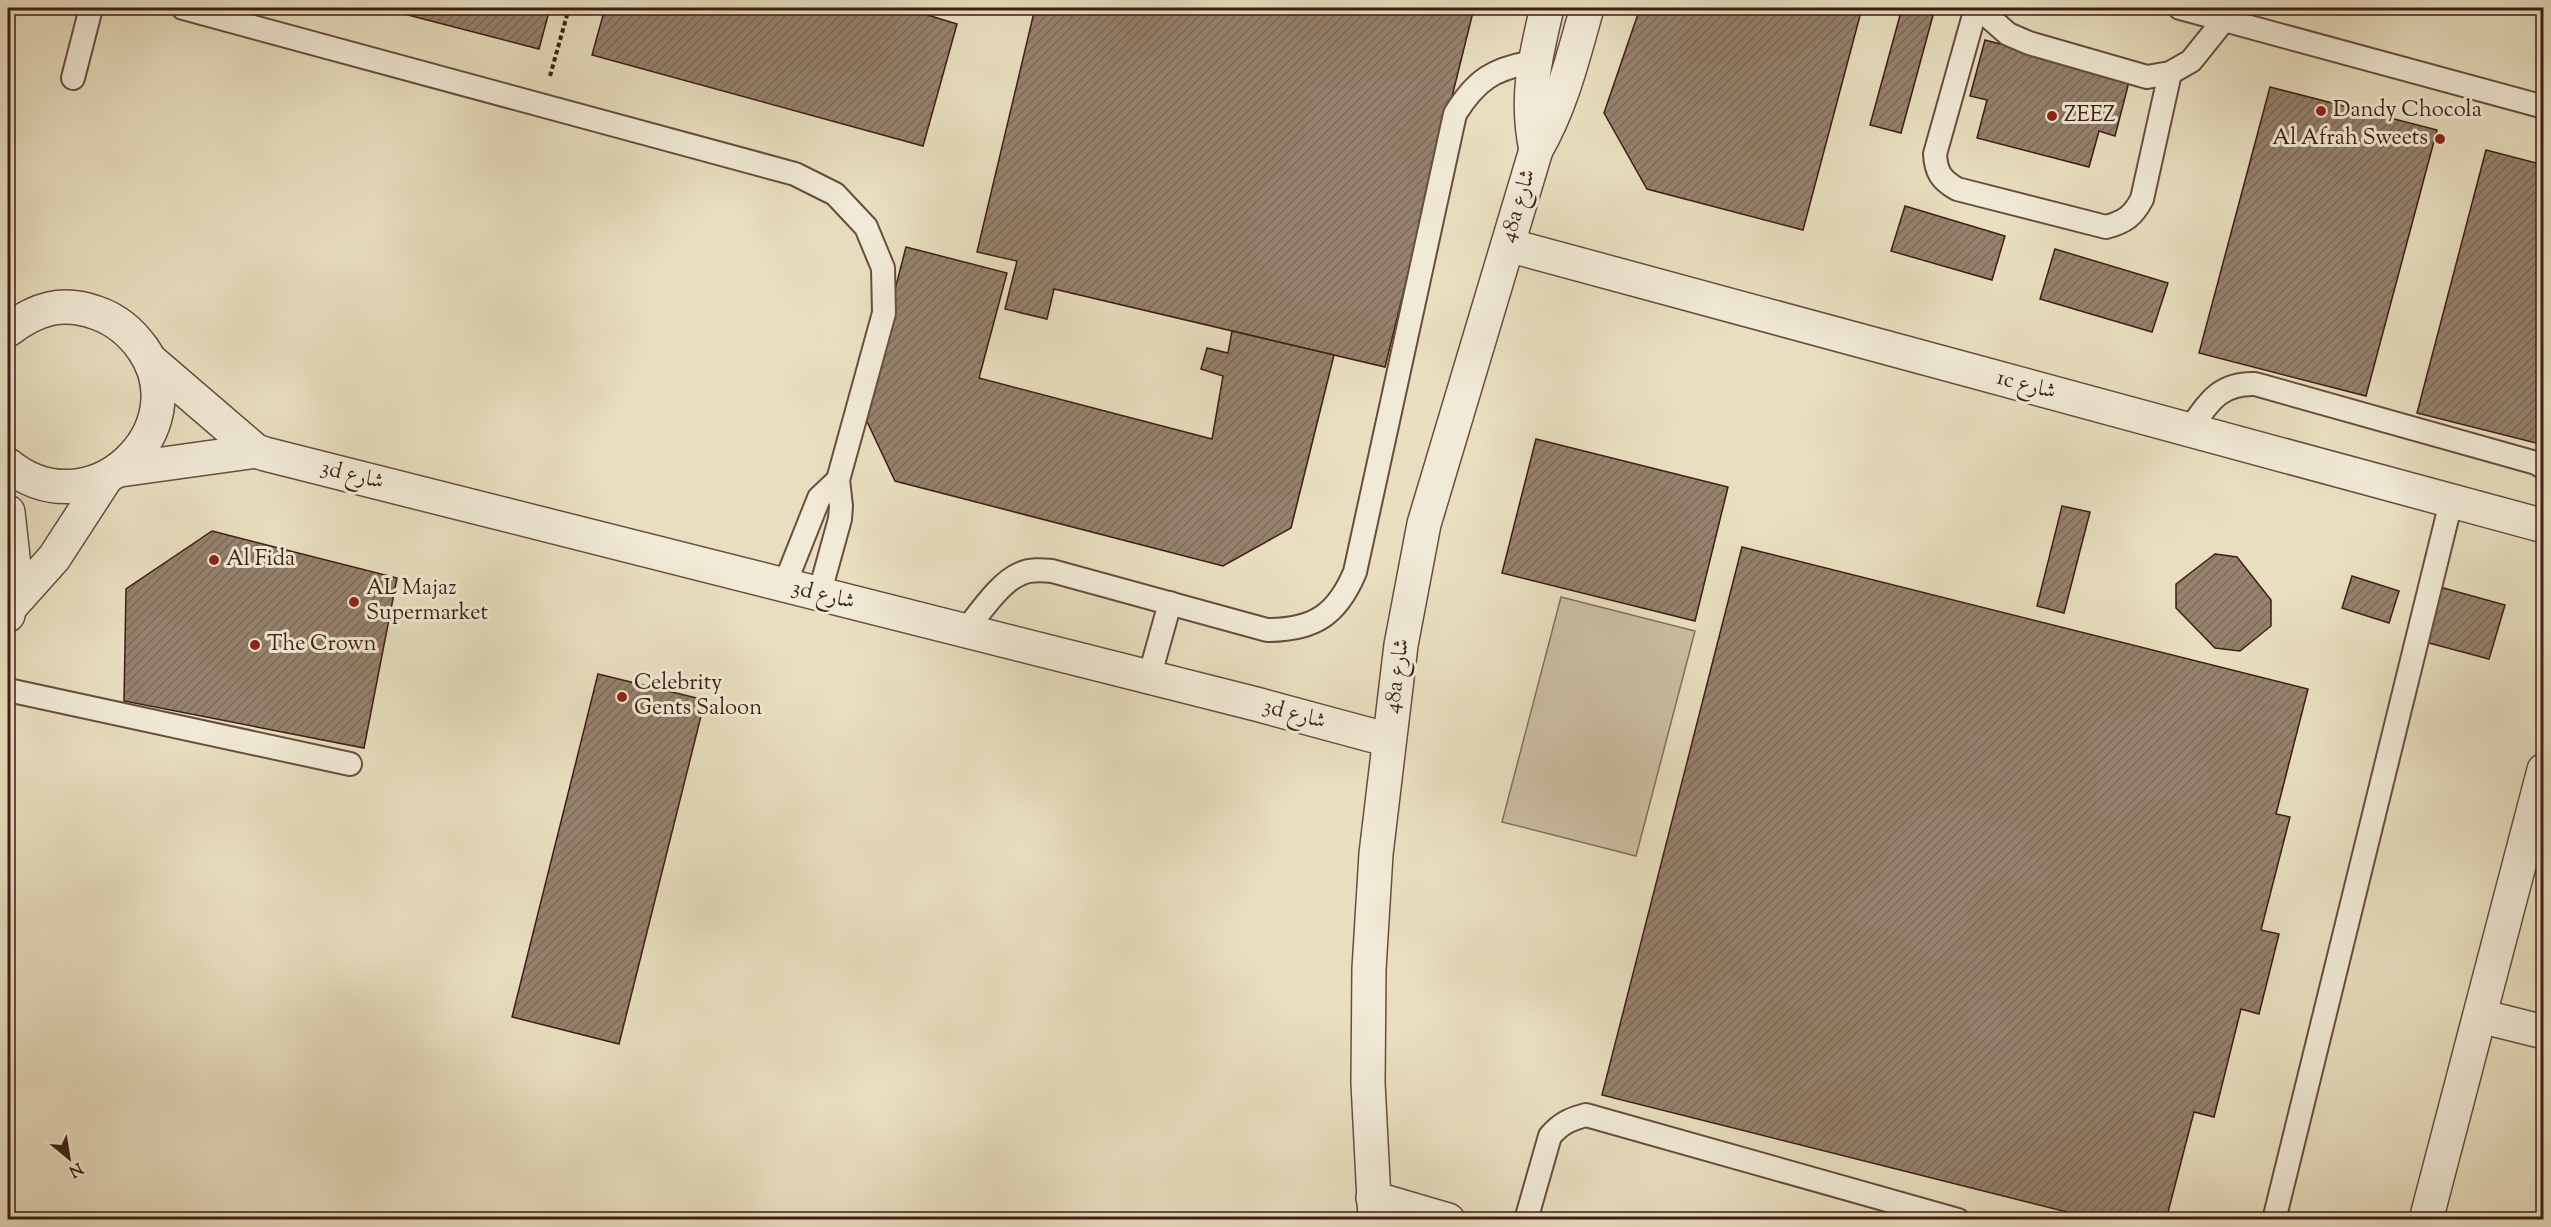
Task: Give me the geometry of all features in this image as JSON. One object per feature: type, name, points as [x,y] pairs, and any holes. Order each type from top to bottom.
[{"type":"street","name":"48a شارع","points":[[1536,150],[1530,106],[1534,62],[1548,8]]},
{"type":"street","name":"48a شارع","points":[[1374,1209],[1368,1083],[1370,969],[1376,854],[1401,645],[1424,524],[1536,150],[1561,99],[1587,8]]},
{"type":"street","name":"1c شارع","points":[[1508,245],[2544,526]]},
{"type":"street","points":[[9,611],[54,558],[113,474],[141,447],[154,420],[158,389],[150,360],[134,336],[111,318],[84,308],[55,307],[14,322]]},
{"type":"street","name":"3d شارع","points":[[150,360],[256,451]]},
{"type":"street","name":"3d شارع","points":[[8,465],[31,480],[56,487],[81,486],[113,474],[256,451],[1389,740]]},
{"type":"street","points":[[8,512],[14,566],[9,611]]},
{"type":"street","points":[[2426,1220],[2544,770]]},
{"type":"street","points":[[2480,1016],[2544,1032]]},
{"type":"street","points":[[1374,1209],[1448,1220]]},
{"type":"lane","points":[[73,78],[92,8]]},
{"type":"lane","points":[[183,8],[795,174],[835,194],[866,226],[883,268],[884,313],[838,480],[842,506],[840,519],[819,595]]},
{"type":"lane","points":[[1977,8],[1935,154],[1936,169],[1944,182],[1957,189],[2106,227],[2122,223],[2134,213],[2142,199],[2170,73]]},
{"type":"lane","points":[[1983,8],[1991,20],[2008,34],[2029,43],[2147,76],[2170,73],[2191,61],[2230,14]]},
{"type":"lane","points":[[2180,8],[2230,14],[2544,107]]},
{"type":"lane","points":[[965,631],[1006,582],[1020,573],[1036,570],[1052,571],[1267,630],[1291,630],[1312,623],[1332,611],[1346,593],[1355,572],[1455,114],[1468,93],[1486,76],[1509,66],[1534,62]]},
{"type":"lane","points":[[2188,430],[2211,400],[2223,389],[2239,383],[2254,384],[2536,463],[2544,468]]},
{"type":"lane","points":[[784,586],[819,498],[838,480]]},
{"type":"lane","points":[[2274,1220],[2451,501]]},
{"type":"lane","points":[[1149,678],[1170,603]]},
{"type":"lane","points":[[8,690],[350,764]]},
{"type":"lane","points":[[1526,1220],[1550,1136],[1568,1120],[1586,1115],[1958,1220]]},
{"type":"path","points":[[543,105],[569,8]]},
{"type":"shaded area","points":[[1561,597],[1695,631],[1636,856],[1502,822]]},
{"type":"building","points":[[381,8],[550,8],[539,49]]},
{"type":"building","points":[[605,8],[923,8],[921,13],[957,24],[923,146],[592,55]]},
{"type":"building","points":[[1035,8],[1474,8],[1385,367],[1054,289],[1047,319],[1005,309],[1017,261],[977,252]]},
{"type":"building","points":[[1640,8],[1862,8],[1803,230],[1647,189],[1604,113]]},
{"type":"building","points":[[1902,8],[1935,8],[1901,133],[1870,125]]},
{"type":"building","name":"ZEEZ","points":[[1985,40],[2130,78],[2115,136],[2099,131],[2089,167],[1977,138],[1987,100],[1970,96]]},
{"type":"building","points":[[2270,87],[2437,130],[2366,396],[2199,353]]},
{"type":"building","points":[[2486,150],[2544,165],[2544,445],[2417,413]]},
{"type":"building","points":[[1905,206],[2005,236],[1992,280],[1891,251]]},
{"type":"building","points":[[906,247],[1007,273],[979,378],[1212,439],[1223,376],[1201,369],[1207,348],[1228,353],[1232,331],[1334,355],[1291,528],[1223,566],[895,481],[863,413]]},
{"type":"building","points":[[2055,249],[2168,283],[2152,332],[2040,299]]},
{"type":"building","points":[[1536,439],[1728,487],[1695,621],[1502,573]]},
{"type":"building","points":[[2062,506],[2090,512],[2064,613],[2037,606]]},
{"type":"building","name":"The Crown","points":[[212,531],[397,578],[364,748],[124,701],[126,589]]},
{"type":"building","points":[[1742,547],[2308,689],[2276,814],[2290,817],[2261,930],[2279,934],[2259,1014],[2241,1009],[2214,1117],[2194,1112],[2166,1220],[2099,1220],[1602,1095]]},
{"type":"building","points":[[2215,554],[2237,557],[2271,600],[2271,626],[2240,651],[2215,648],[2176,608],[2176,584]]},
{"type":"building","points":[[2352,576],[2399,591],[2389,623],[2342,608]]},
{"type":"building","points":[[2440,587],[2505,605],[2489,659],[2425,642]]},
{"type":"building","points":[[598,674],[705,700],[619,1044],[512,1017]]},
{"type":"place","name":"Dandy Chocola","points":[[2321,111]]},
{"type":"place","name":"ZEEZ","points":[[2052,116]]},
{"type":"place","name":"Al Afrah Sweets","points":[[2440,139]]},
{"type":"place","name":"Al Fida","points":[[214,560]]},
{"type":"place","name":"AL Majaz Supermarket","points":[[354,602]]},
{"type":"place","name":"The Crown","points":[[255,645]]},
{"type":"place","name":"Celebrity Gents Saloon","points":[[622,697]]}]
